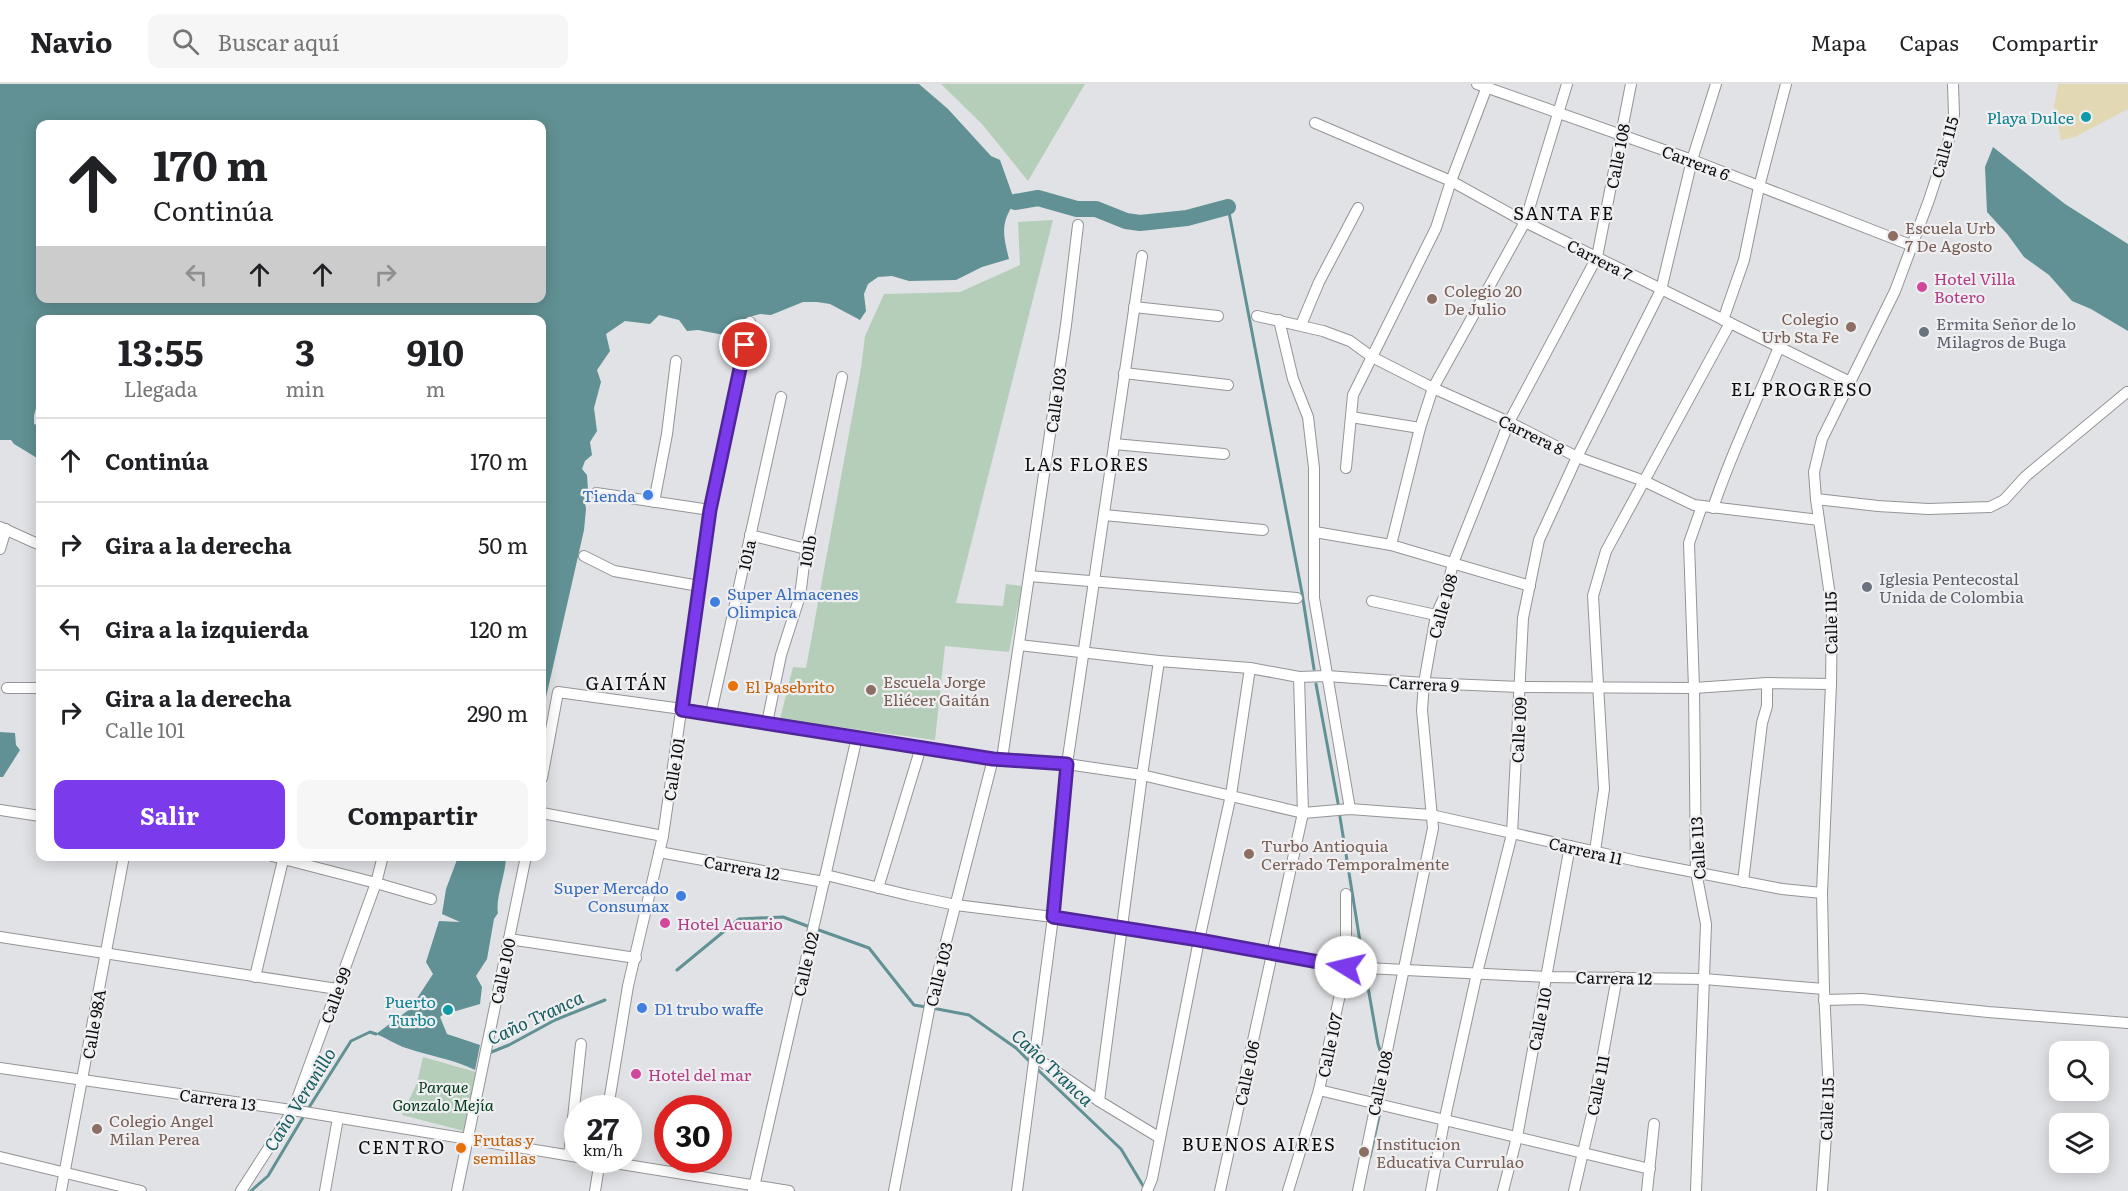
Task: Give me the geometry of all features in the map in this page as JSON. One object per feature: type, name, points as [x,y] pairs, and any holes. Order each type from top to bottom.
[{"type":"street","points":[[1391,545],[1420,428],[1433,388],[1525,222],[1567,84]]},
{"type":"street","name":"Calle 108","points":[[1358,1191],[1433,828],[1422,710],[1424,683],[1436,615],[1446,593],[1453,563],[1509,422],[1597,257],[1631,84]]},
{"type":"street","name":"Calle 109","points":[[1431,1191],[1477,973],[1512,834],[1523,618],[1539,540],[1577,457],[1661,290],[1692,160],[1716,84]]},
{"type":"street","points":[[1595,851],[1604,789],[1593,596],[1606,551],[1726,322],[1744,260],[1759,187],[1786,84]]},
{"type":"street","name":"Calle 115","points":[[1822,1191],[1829,1095],[1822,893],[1832,610],[1814,472],[1822,440],[1895,291],[1913,246],[1951,133],[1954,114],[1953,84]]},
{"type":"street","points":[[1346,468],[1353,395],[1436,228],[1484,85]]},
{"type":"street","name":"Carrera 6","points":[[1484,85],[1692,160],[1913,246]]},
{"type":"street","name":"Carrera 7","points":[[1315,123],[1450,181],[1525,222],[1850,382]]},
{"type":"street","points":[[1301,325],[1319,282],[1358,208]]},
{"type":"street","name":"Calle 103","points":[[894,1191],[931,1000],[997,759],[1019,645],[1066,325],[1078,225]]},
{"type":"street","points":[[1017,1191],[1053,917],[1067,764],[1142,256]]},
{"type":"street","points":[[1134,307],[1218,316]]},
{"type":"street","name":"Carrera 8","points":[[1257,316],[1301,325],[1350,341],[1372,357],[1577,457],[1644,481],[1694,504],[1819,520]]},
{"type":"street","points":[[1279,321],[1293,380],[1308,417],[1314,468],[1314,598],[1350,809]]},
{"type":"street","name":"Calle 101","points":[[610,1095],[628,986],[663,836],[710,510],[750,322]]},
{"type":"street","name":"Calle 113","points":[[1696,1191],[1706,924],[1696,872],[1694,688],[1689,543],[1743,434],[1779,347]]},
{"type":"street","points":[[654,502],[668,434],[676,361]]},
{"type":"street","points":[[1124,374],[1228,385]]},
{"type":"street","name":"101b","points":[[767,723],[781,655],[800,596],[806,549],[842,377]]},
{"type":"street","points":[[1816,499],[1878,507],[1928,509],[1997,505],[2026,476],[2127,392]]},
{"type":"street","name":"101a","points":[[711,713],[781,397]]},
{"type":"street","points":[[1351,417],[1420,428]]},
{"type":"street","points":[[1114,444],[1224,454]]},
{"type":"street","points":[[596,493],[710,510]]},
{"type":"street","points":[[1104,515],[1263,530]]},
{"type":"street","points":[[0,549],[3,528],[36,543]]},
{"type":"street","points":[[1315,532],[1391,545],[1530,586]]},
{"type":"street","points":[[750,535],[806,549]]},
{"type":"street","points":[[584,556],[614,571],[699,586]]},
{"type":"street","points":[[1029,576],[1297,598]]},
{"type":"street","points":[[1372,601],[1436,615]]},
{"type":"street","name":"Carrera 9","points":[[1019,645],[1159,661],[1250,668],[1299,677],[1327,676],[1520,687],[1694,688],[1767,683],[1831,684]]},
{"type":"street","points":[[1099,1101],[1159,661]]},
{"type":"street","points":[[1147,1191],[1152,1179],[1199,940],[1231,795],[1250,668]]},
{"type":"street","name":"Calle 106","points":[[1220,1191],[1303,813],[1299,677]]},
{"type":"street","points":[[1743,882],[1762,723],[1767,706],[1767,683]]},
{"type":"street","points":[[7,688],[36,688]]},
{"type":"street","name":"Carrera 11","points":[[546,756],[558,692],[711,713],[997,759],[1067,764],[1142,775],[1303,813],[1350,809],[1431,814],[1512,834],[1743,882],[1822,893]]},
{"type":"street","name":"Calle 102","points":[[753,1188],[857,737]]},
{"type":"street","points":[[878,888],[921,747]]},
{"type":"street","points":[[0,810],[36,815]]},
{"type":"street","points":[[546,814],[663,836]]},
{"type":"street","name":"Calle 110","points":[[1503,1191],[1517,1137],[1570,846]]},
{"type":"street","name":"Carrera 12","points":[[659,852],[825,878],[956,905],[1122,928]]},
{"type":"street","name":"Calle 98A","points":[[61,1191],[123,861]]},
{"type":"street","points":[[255,976],[279,861]]},
{"type":"street","points":[[295,861],[431,899]]},
{"type":"street","name":"Calle 99","points":[[240,1191],[296,1111],[376,883],[381,861]]},
{"type":"street","name":"Calle 100","points":[[457,1191],[525,861]]},
{"type":"street","name":"Calle 107","points":[[1288,1191],[1319,1090],[1346,967],[1346,894]]},
{"type":"street","points":[[1122,928],[1346,967]]},
{"type":"street","points":[[0,937],[337,989]]},
{"type":"street","points":[[509,939],[636,958]]},
{"type":"street","name":"Carrera 12","points":[[1346,967],[1547,977],[1704,979],[1862,999],[2128,1023]]},
{"type":"street","name":"Calle 111","points":[[1574,1191],[1592,1114],[1617,977]]},
{"type":"street","points":[[577,1095],[580,1044]]},
{"type":"street","points":[[1035,1059],[1160,1138]]},
{"type":"street","name":"Carrera 13","points":[[0,1068],[312,1113],[564,1155]]},
{"type":"street","points":[[1319,1090],[1444,1122],[1650,1169]]},
{"type":"street","points":[[325,1191],[338,1118]]},
{"type":"street","points":[[1647,1191],[1654,1124]]},
{"type":"street","points":[[0,1157],[141,1191]]},
{"type":"street","points":[[642,1168],[753,1188],[789,1191]]},
{"type":"street","points":[[595,1191],[598,1173]]},
{"type":"green space","points":[[941,84],[1085,84],[1028,181],[982,124]]},
{"type":"green space","points":[[1053,220],[956,603],[1003,606],[1006,584],[1022,586],[1009,652],[945,646],[935,740],[780,719],[793,667],[806,668],[865,336],[884,294],[960,292],[1020,265],[1018,222]]},
{"type":"green space","name":"Parque Gonzalo Mejía","points":[[423,1057],[476,1072],[464,1131],[402,1115],[417,1083]]},
{"type":"sand","name":"Playa Dulce","points":[[2058,84],[2128,84],[2128,109],[2075,137],[2061,140],[2054,106]]},
{"type":"water","points":[[0,84],[919,84],[948,109],[991,156],[1000,160],[1015,202],[1007,216],[1004,229],[1009,259],[982,267],[956,280],[909,281],[892,276],[878,277],[868,284],[864,294],[866,311],[860,320],[830,304],[803,302],[771,315],[760,314],[749,317],[734,337],[698,330],[687,331],[679,320],[659,315],[650,324],[625,321],[606,334],[610,351],[597,370],[601,382],[594,408],[597,431],[590,442],[592,455],[585,461],[582,469],[587,475],[588,490],[583,490],[586,509],[584,530],[546,697],[546,315],[36,315],[34,424],[36,425],[36,457],[11,440],[0,440]]},
{"type":"water","points":[[1993,147],[2065,204],[2128,244],[2128,331],[2091,309],[2072,301],[2049,275],[2024,257],[1987,212],[1985,167]]},
{"type":"water","points":[[0,732],[15,733],[16,745],[20,750],[3,777],[0,777]]},
{"type":"water","points":[[456,861],[505,861],[498,913],[494,919],[487,959],[476,976],[482,987],[480,1004],[456,1011],[448,1010],[440,1017],[447,1034],[480,1045],[475,1070],[402,1047],[376,1034],[410,1009],[433,974],[426,962],[439,921],[460,922],[442,914],[446,889]]},
{"type":"waterway","points":[[1015,202],[1038,198],[1077,209],[1096,209],[1126,221],[1140,223],[1187,218],[1228,207]]},
{"type":"waterway","points":[[1228,207],[1302,593],[1314,669]]},
{"type":"waterway","points":[[1316,684],[1338,803]]},
{"type":"waterway","points":[[1340,817],[1363,960]]},
{"type":"waterway","name":"Caño Tranca","points":[[677,970],[739,919],[783,917],[810,927]]},
{"type":"waterway","name":"Caño Tranca","points":[[816,929],[869,948],[914,1005],[926,1007]]},
{"type":"waterway","points":[[1366,976],[1382,1056]]},
{"type":"waterway","name":"Caño Tranca","points":[[489,1053],[555,1020],[605,1000]]},
{"type":"waterway","name":"Caño Tranca","points":[[932,1008],[969,1015],[1016,1048],[1031,1063]]},
{"type":"waterway","name":"Caño Veranillo","points":[[308,1109],[351,1041],[370,1032],[376,1034]]},
{"type":"waterway","name":"Caño Tranca","points":[[1036,1068],[1121,1149],[1145,1189]]},
{"type":"waterway","points":[[1370,1157],[1380,1112]]},
{"type":"waterway","name":"Caño Veranillo","points":[[251,1191],[268,1176],[305,1114]]},
{"type":"place","name":"Playa Dulce","points":[[2086,117]]},
{"type":"place","name":"Escuela Urb 7 De Agosto","points":[[1893,236]]},
{"type":"place","name":"Hotel Villa Botero","points":[[1922,287]]},
{"type":"place","name":"Colegio 20 De Julio","points":[[1432,299]]},
{"type":"place","name":"Colegio Urb Sta Fe","points":[[1851,327]]},
{"type":"place","name":"Ermita Señor de lo Milagros de Buga","points":[[1924,332]]},
{"type":"place","name":"Tienda","points":[[648,495]]},
{"type":"place","name":"Iglesia Pentecostal Unida de Colombia","points":[[1867,587]]},
{"type":"place","name":"Super Almacenes Olimpica","points":[[715,602]]},
{"type":"place","name":"El Pasebrito","points":[[733,686]]},
{"type":"place","name":"Escuela Jorge Eliécer Gaitán","points":[[871,690]]},
{"type":"place","name":"Turbo Antioquia Cerrado Temporalmente","points":[[1249,854]]},
{"type":"place","name":"Super Mercado Consumax","points":[[681,896]]},
{"type":"place","name":"Hotel Acuario","points":[[665,923]]},
{"type":"place","name":"D1 trubo waffe","points":[[642,1008]]},
{"type":"place","name":"Puerto Turbo","points":[[448,1010]]},
{"type":"place","name":"Hotel del mar","points":[[636,1074]]},
{"type":"place","name":"Colegio Angel Milan Perea","points":[[97,1129]]},
{"type":"place","name":"Frutas y semillas","points":[[461,1148]]},
{"type":"place","name":"Institucion Educativa Currulao","points":[[1364,1152]]},
{"type":"district","name":"SANTA FE","points":[[1564,212]]},
{"type":"district","name":"EL PROGRESO","points":[[1802,388]]},
{"type":"district","name":"LAS FLORES","points":[[1087,463]]},
{"type":"district","name":"GAITÁN","points":[[627,682]]},
{"type":"district","name":"BUENOS AIRES","points":[[1259,1143]]},
{"type":"district","name":"CENTRO","points":[[402,1146]]},
{"type":"route","points":[[745,345],[710,510],[682,710],[993,759],[1067,764],[1053,917],[1199,940],[1346,967]]}]
